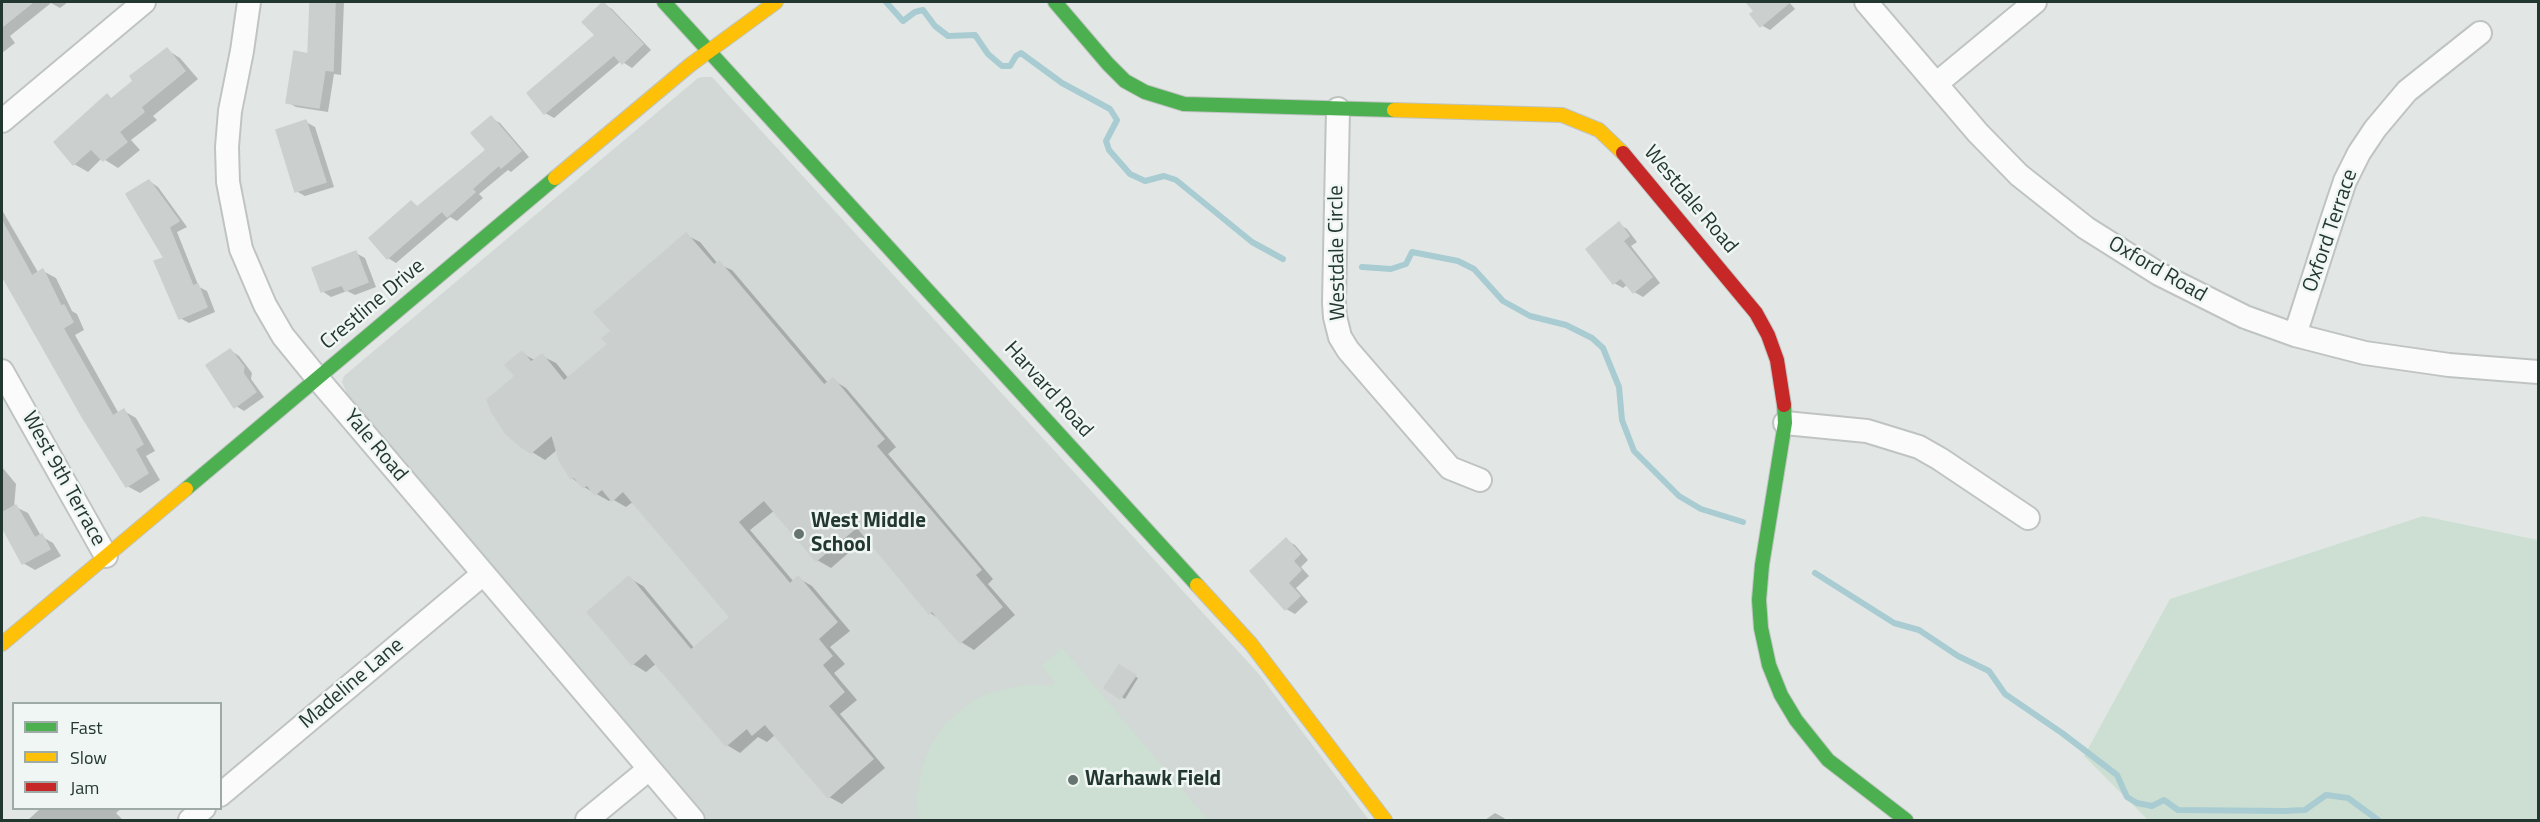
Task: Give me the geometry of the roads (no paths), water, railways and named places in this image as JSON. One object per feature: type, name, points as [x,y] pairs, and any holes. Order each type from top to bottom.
[{"type":"street","points":[[2,121],[144,2]]},
{"type":"street","name":"Yale Road","points":[[249,2],[230,111],[228,182],[241,249],[265,305],[284,336],[318,379],[693,820]]},
{"type":"street","name":"Harvard Road","points":[[664,2],[1251,644],[1385,820]]},
{"type":"street","name":"Crestline Drive","points":[[2,644],[709,51],[776,2]]},
{"type":"street","name":"Westdale Road","points":[[1055,2],[1125,81],[1145,92],[1184,104],[1562,115],[1599,130],[1624,154],[1756,313],[1768,335],[1777,360],[1783,388],[1785,423],[1761,565],[1760,589],[1761,628],[1769,665],[1781,695],[1811,741],[1847,776],[1906,820]]},
{"type":"street","name":"Oxford Road","points":[[1866,2],[1978,133],[2019,175],[2086,228],[2138,262],[2203,298],[2295,335],[2366,353],[2409,361],[2538,372]]},
{"type":"street","points":[[1936,84],[2035,2]]},
{"type":"street","name":"Oxford Terrace","points":[[2295,335],[2345,181],[2359,153],[2375,129],[2407,91],[2480,33]]},
{"type":"street","name":"Westdale Circle","points":[[1338,109],[1334,303],[1340,337],[1348,350],[1450,468],[1480,480]]},
{"type":"street","name":"West 9th Terrace","points":[[2,371],[106,556]]},
{"type":"street","points":[[1785,423],[1867,431],[1890,436],[1920,447],[2028,518]]},
{"type":"street","name":"Madeline Lane","points":[[222,793],[483,574]]},
{"type":"street","points":[[587,820],[649,769]]},
{"type":"street","points":[[190,820],[202,810]]},
{"type":"waterway","points":[[886,2],[903,21],[915,12],[923,10],[935,26],[948,36],[975,35],[988,54],[1002,66],[1010,66],[1016,56],[1021,53],[1062,83],[1110,109],[1117,120],[1106,141],[1109,150],[1130,174],[1145,181],[1164,176],[1176,180],[1252,242],[1283,259]]},
{"type":"waterway","points":[[1362,267],[1391,269],[1406,264],[1412,252],[1458,261],[1474,269],[1503,301],[1530,316],[1566,325],[1592,338],[1603,348],[1619,387],[1622,420],[1634,451],[1679,496],[1701,509],[1743,522]]},
{"type":"waterway","points":[[1815,573],[1894,623],[1919,630],[1958,656],[1989,671],[2005,694],[2062,733],[2117,775],[2127,797],[2137,803],[2152,806],[2164,800],[2178,810],[2284,811],[2305,810],[2326,795],[2348,798],[2378,820]]},
{"type":"place","name":"West Middle School","points":[[799,534]]},
{"type":"place","name":"Warhawk Field","points":[[1073,780]]}]
